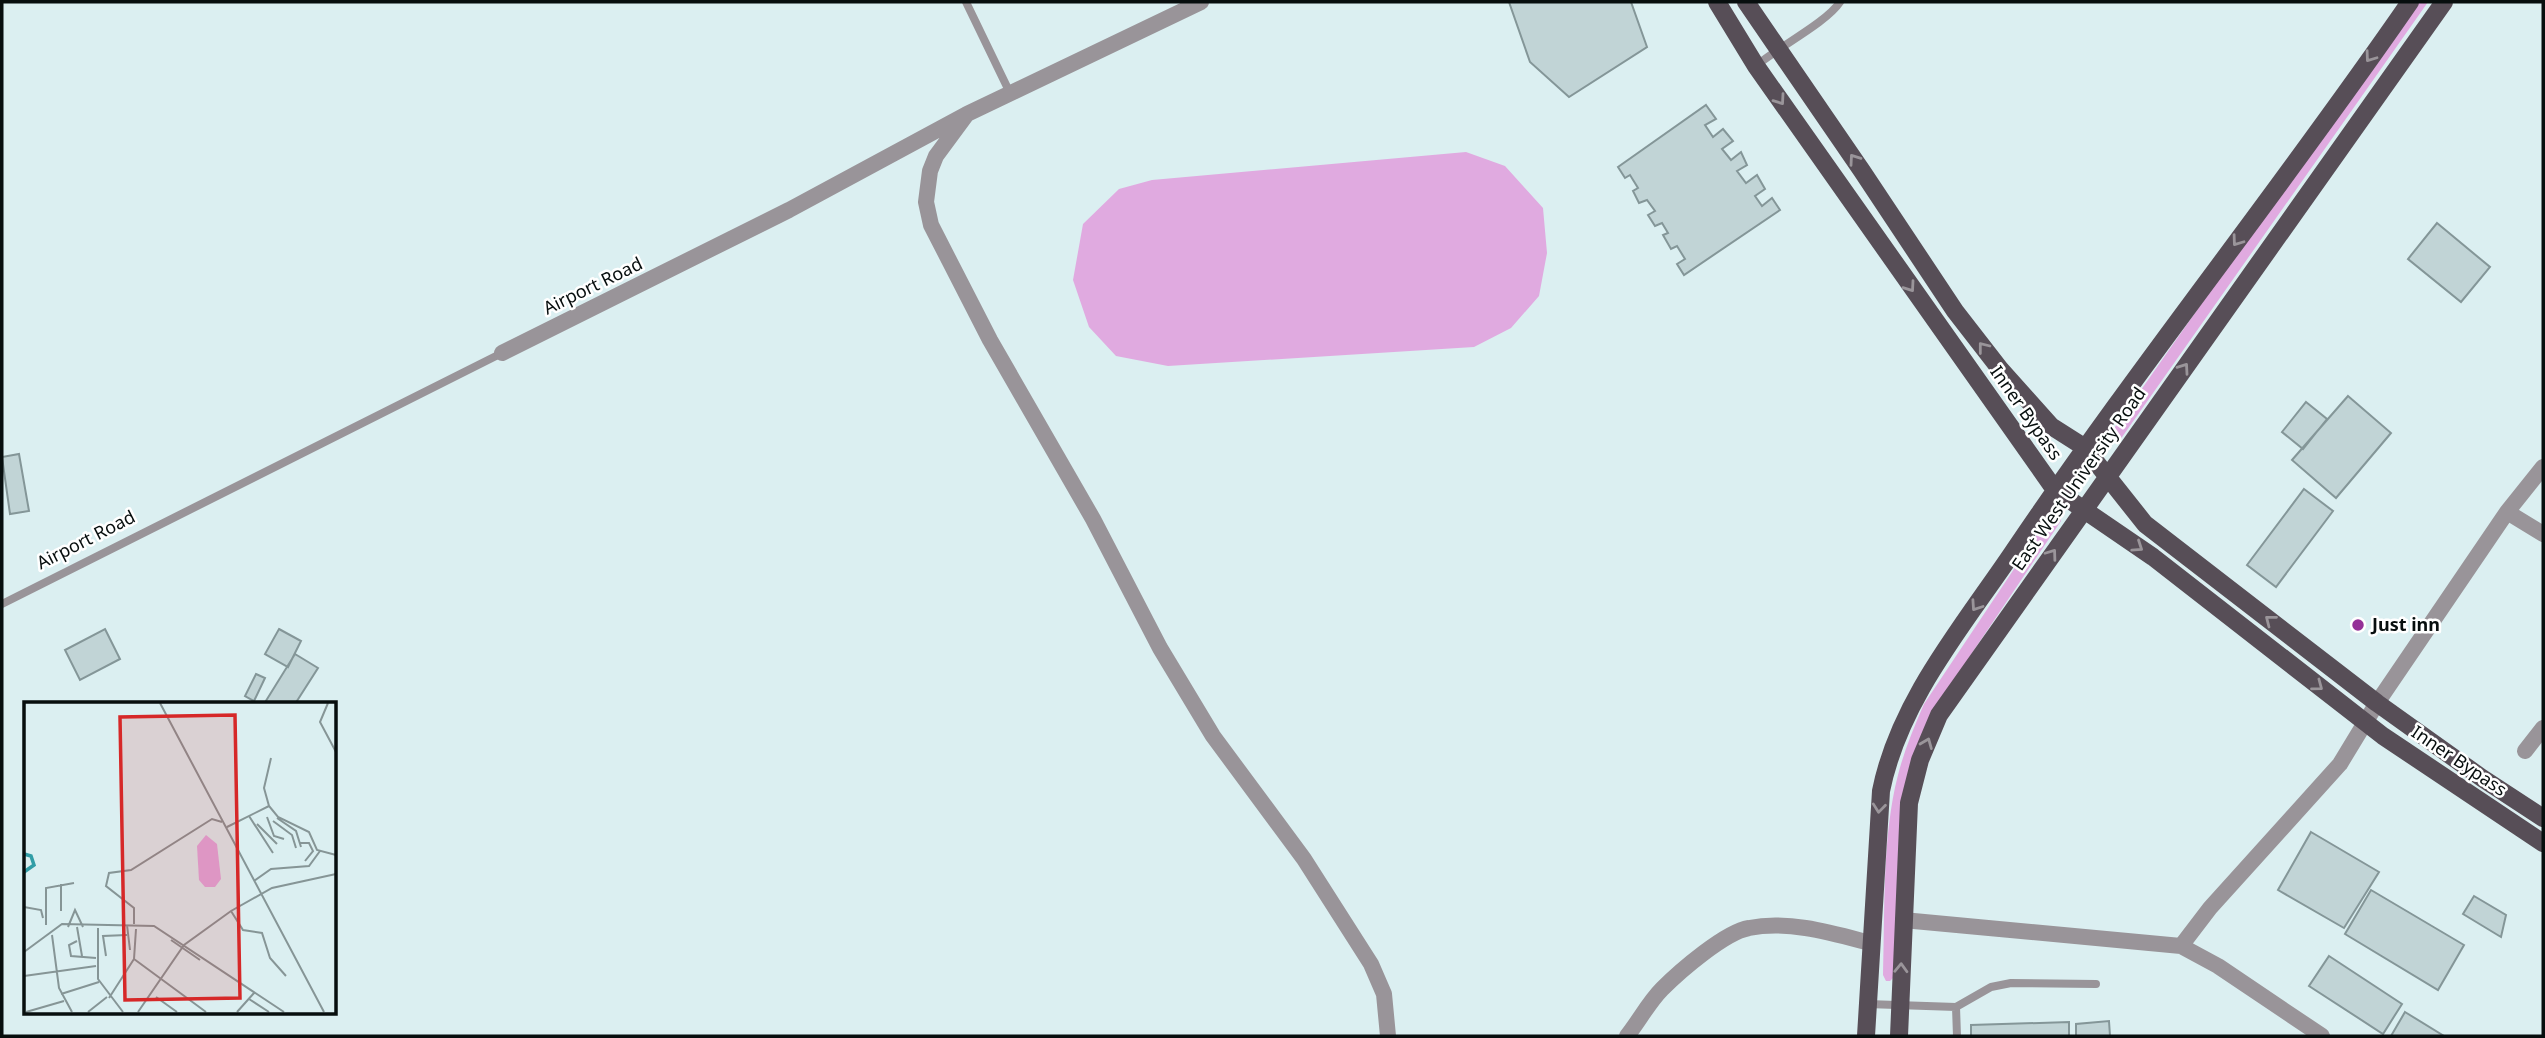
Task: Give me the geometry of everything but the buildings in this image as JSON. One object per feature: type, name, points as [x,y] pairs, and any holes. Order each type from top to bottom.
[{"type":"main road","name":"Inner Bypass","points":[[1717,2],[1756,66],[2054,490],[2153,557],[2366,722],[2543,843]]},
{"type":"main road","name":"Inner Bypass","points":[[1746,2],[1955,311],[2000,369],[2051,426],[2084,447],[2145,524],[2377,703],[2543,818]]},
{"type":"main road","name":"East West University Road","points":[[1866,1036],[1881,791],[1887,762],[1904,719],[1944,654],[2084,447],[2410,2]]},
{"type":"main road","name":"East West University Road","points":[[1899,1036],[1909,803],[1920,761],[1939,715],[2444,2]]},
{"type":"street","name":"Airport Road","points":[[502,353],[789,210],[967,114],[1201,2]]},
{"type":"street","points":[[967,114],[936,156],[930,171],[926,202],[931,225],[990,340],[1093,519],[1160,648],[1213,736],[1304,859],[1371,964],[1384,994],[1388,1036]]},
{"type":"street","points":[[2181,946],[2210,908],[2340,764],[2377,703],[2507,512],[2543,467]]},
{"type":"street","points":[[2507,512],[2543,534]]},
{"type":"street","points":[[2525,751],[2543,728]]},
{"type":"street","points":[[1903,920],[2181,946],[2209,960],[2322,1036]]},
{"type":"street","points":[[1628,1036],[1661,989],[1717,943],[1737,931],[1750,927],[1799,927],[1870,943]]},
{"type":"lane","points":[[966,2],[1010,93]]},
{"type":"lane","points":[[1756,66],[1776,49],[1833,12],[1840,2]]},
{"type":"lane","name":"Airport Road","points":[[2,604],[502,353]]},
{"type":"lane","points":[[1867,1004],[1956,1007],[1991,987],[2011,983],[2096,984]]},
{"type":"lane","points":[[1956,1007],[1957,1036]]},
{"type":"shaded area","points":[[2413,2],[2428,2],[2120,440],[2113,440],[2115,427]]},
{"type":"shaded area","points":[[1466,152],[1505,166],[1543,208],[1547,253],[1539,296],[1511,328],[1474,347],[1168,366],[1116,356],[1089,327],[1073,280],[1083,224],[1119,189],[1152,180]]},
{"type":"shaded area","points":[[2055,513],[2060,516],[2061,521],[1974,650],[1925,730],[1894,977],[1886,981],[1883,975],[1884,900],[1889,823],[1906,748],[1924,704],[2050,515]]},
{"type":"place","name":"Just inn","points":[[2358,625]]}]
